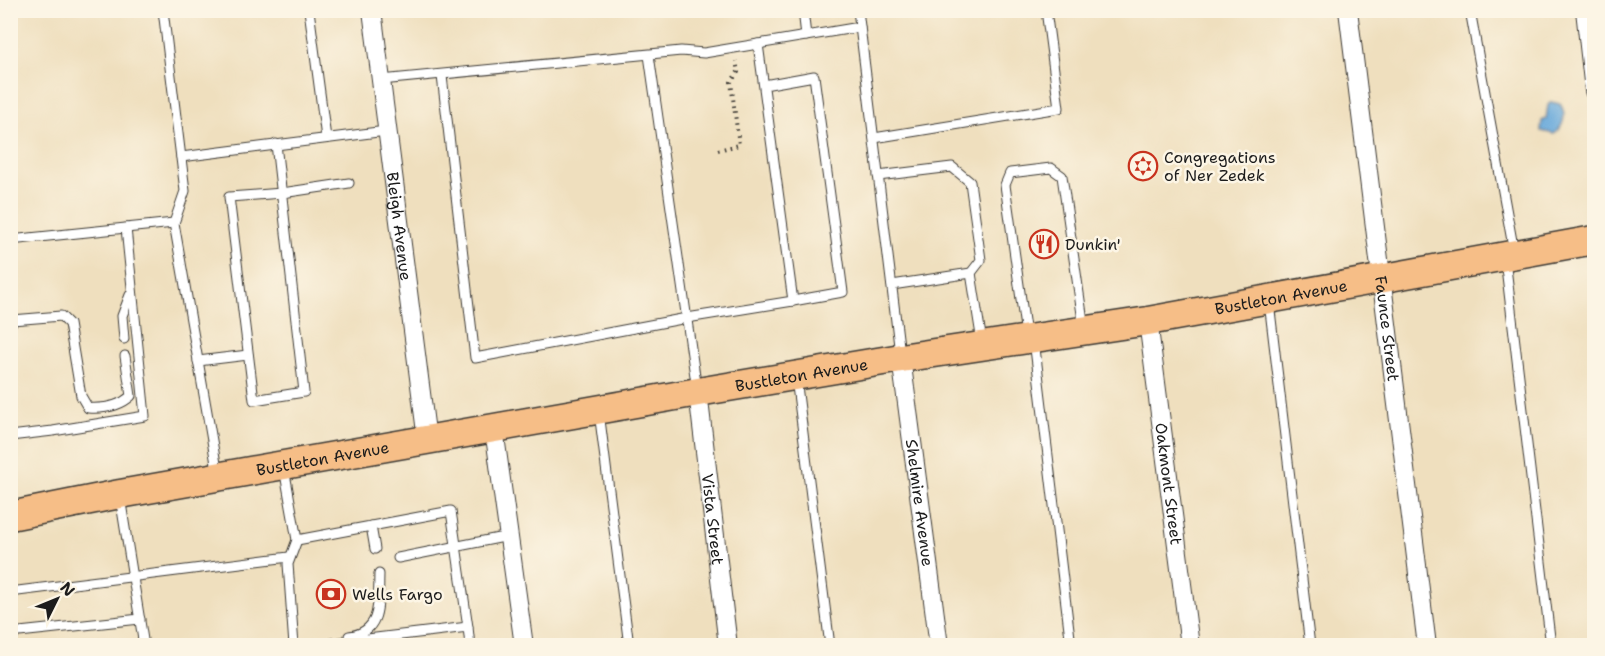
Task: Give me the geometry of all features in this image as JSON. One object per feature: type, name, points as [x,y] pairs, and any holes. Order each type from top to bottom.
[{"type":"main road","name":"Bustleton Avenue","points":[[10,516],[120,494],[698,392],[901,358],[1148,321],[1594,240]]},
{"type":"street","name":"Bleigh Avenue","points":[[372,10],[427,440]]},
{"type":"street","name":"Faunce Street","points":[[1348,10],[1427,645]]},
{"type":"street","points":[[1585,10],[1594,90]]},
{"type":"street","name":"Oakmont Street","points":[[1148,321],[1190,645]]},
{"type":"street","name":"Shelmire Avenue","points":[[901,358],[939,645]]},
{"type":"street","name":"Vista Street","points":[[698,392],[728,645]]},
{"type":"street","points":[[494,429],[524,645]]},
{"type":"lane","points":[[163,10],[185,191],[174,222],[219,477]]},
{"type":"lane","points":[[309,10],[326,138]]},
{"type":"lane","points":[[803,10],[806,36]]},
{"type":"lane","points":[[858,10],[901,358]]},
{"type":"lane","points":[[874,138],[1059,108],[1046,10]]},
{"type":"lane","points":[[1470,10],[1510,256],[1551,645]]},
{"type":"lane","points":[[381,80],[442,76],[681,51],[704,53],[860,27]]},
{"type":"lane","points":[[758,44],[793,301]]},
{"type":"lane","points":[[649,55],[698,392]]},
{"type":"lane","points":[[442,76],[475,358],[687,318],[843,292],[814,76],[764,85]]},
{"type":"lane","points":[[181,157],[386,131]]},
{"type":"lane","points":[[276,144],[282,193],[304,392],[254,400],[229,197],[282,193],[349,183]]},
{"type":"lane","points":[[879,176],[952,167],[969,182],[981,260],[971,273],[892,285]]},
{"type":"lane","points":[[1071,645],[1030,338],[1005,185],[1010,173],[1051,168],[1062,176],[1084,330]]},
{"type":"lane","points":[[10,240],[174,222]]},
{"type":"lane","points":[[10,436],[45,433],[145,416],[126,228]]},
{"type":"lane","points":[[971,273],[982,346]]},
{"type":"lane","points":[[124,339],[123,316],[131,292]]},
{"type":"lane","points":[[1269,300],[1310,645]]},
{"type":"lane","points":[[10,308],[11,320],[61,316],[69,324],[81,396],[88,408],[99,409],[122,404],[131,396],[125,356]]},
{"type":"lane","points":[[198,361],[248,355]]},
{"type":"lane","points":[[796,376],[830,645]]},
{"type":"lane","points":[[599,410],[629,645]]},
{"type":"lane","points":[[284,465],[297,540],[288,564],[293,644],[356,635],[371,627],[376,615],[379,574]]},
{"type":"lane","points":[[120,494],[144,645]]},
{"type":"lane","points":[[297,540],[452,511],[470,645]]},
{"type":"lane","points":[[371,526],[375,549]]},
{"type":"lane","points":[[398,558],[509,536]]},
{"type":"lane","points":[[10,592],[289,557]]},
{"type":"lane","points":[[10,633],[140,619]]},
{"type":"lane","points":[[309,645],[468,627]]},
{"type":"path","points":[[718,150],[739,145],[731,82],[738,72],[733,48]]},
{"type":"water","points":[[1551,102],[1560,104],[1564,116],[1560,128],[1554,134],[1541,131],[1542,121],[1546,119],[1548,105]]},
{"type":"place","name":"Congregations of Ner Zedek","points":[[1143,166]]},
{"type":"place","name":"Dunkin'","points":[[1044,244]]},
{"type":"place","name":"Wells Fargo","points":[[331,594]]}]
